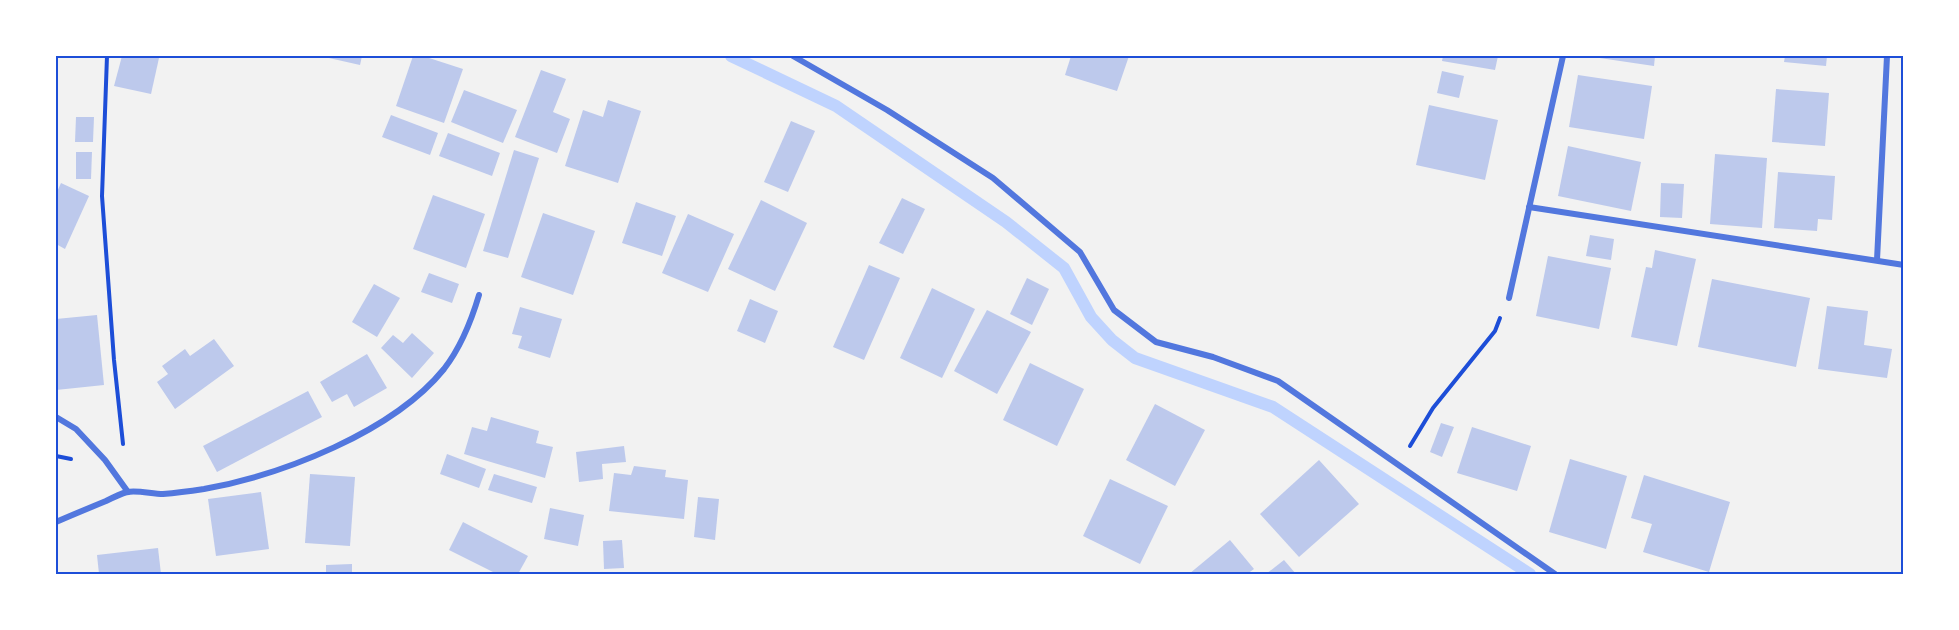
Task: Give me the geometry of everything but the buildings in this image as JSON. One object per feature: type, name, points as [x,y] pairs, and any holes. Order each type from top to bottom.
[{"type":"street","points":[[793,56],[887,110],[993,178],[1080,252],[1114,310],[1156,342],[1213,357],[1278,381],[1555,574]]},
{"type":"street","points":[[1509,298],[1563,56]]},
{"type":"street","points":[[1877,260],[1887,56]]},
{"type":"street","points":[[1529,207],[1904,265]]},
{"type":"street","points":[[56,522],[128,492],[162,494],[249,478],[302,461],[360,433],[411,401],[445,368],[460,345],[479,295]]},
{"type":"street","points":[[56,417],[76,429],[105,460],[128,492]]},
{"type":"path","points":[[107,56],[102,196],[123,448]]},
{"type":"path","points":[[1398,466],[1433,408],[1495,331],[1509,298]]},
{"type":"waterway","points":[[731,56],[836,106],[1006,222],[1064,268],[1091,317],[1112,340],[1135,358],[1273,407],[1530,574]]}]
